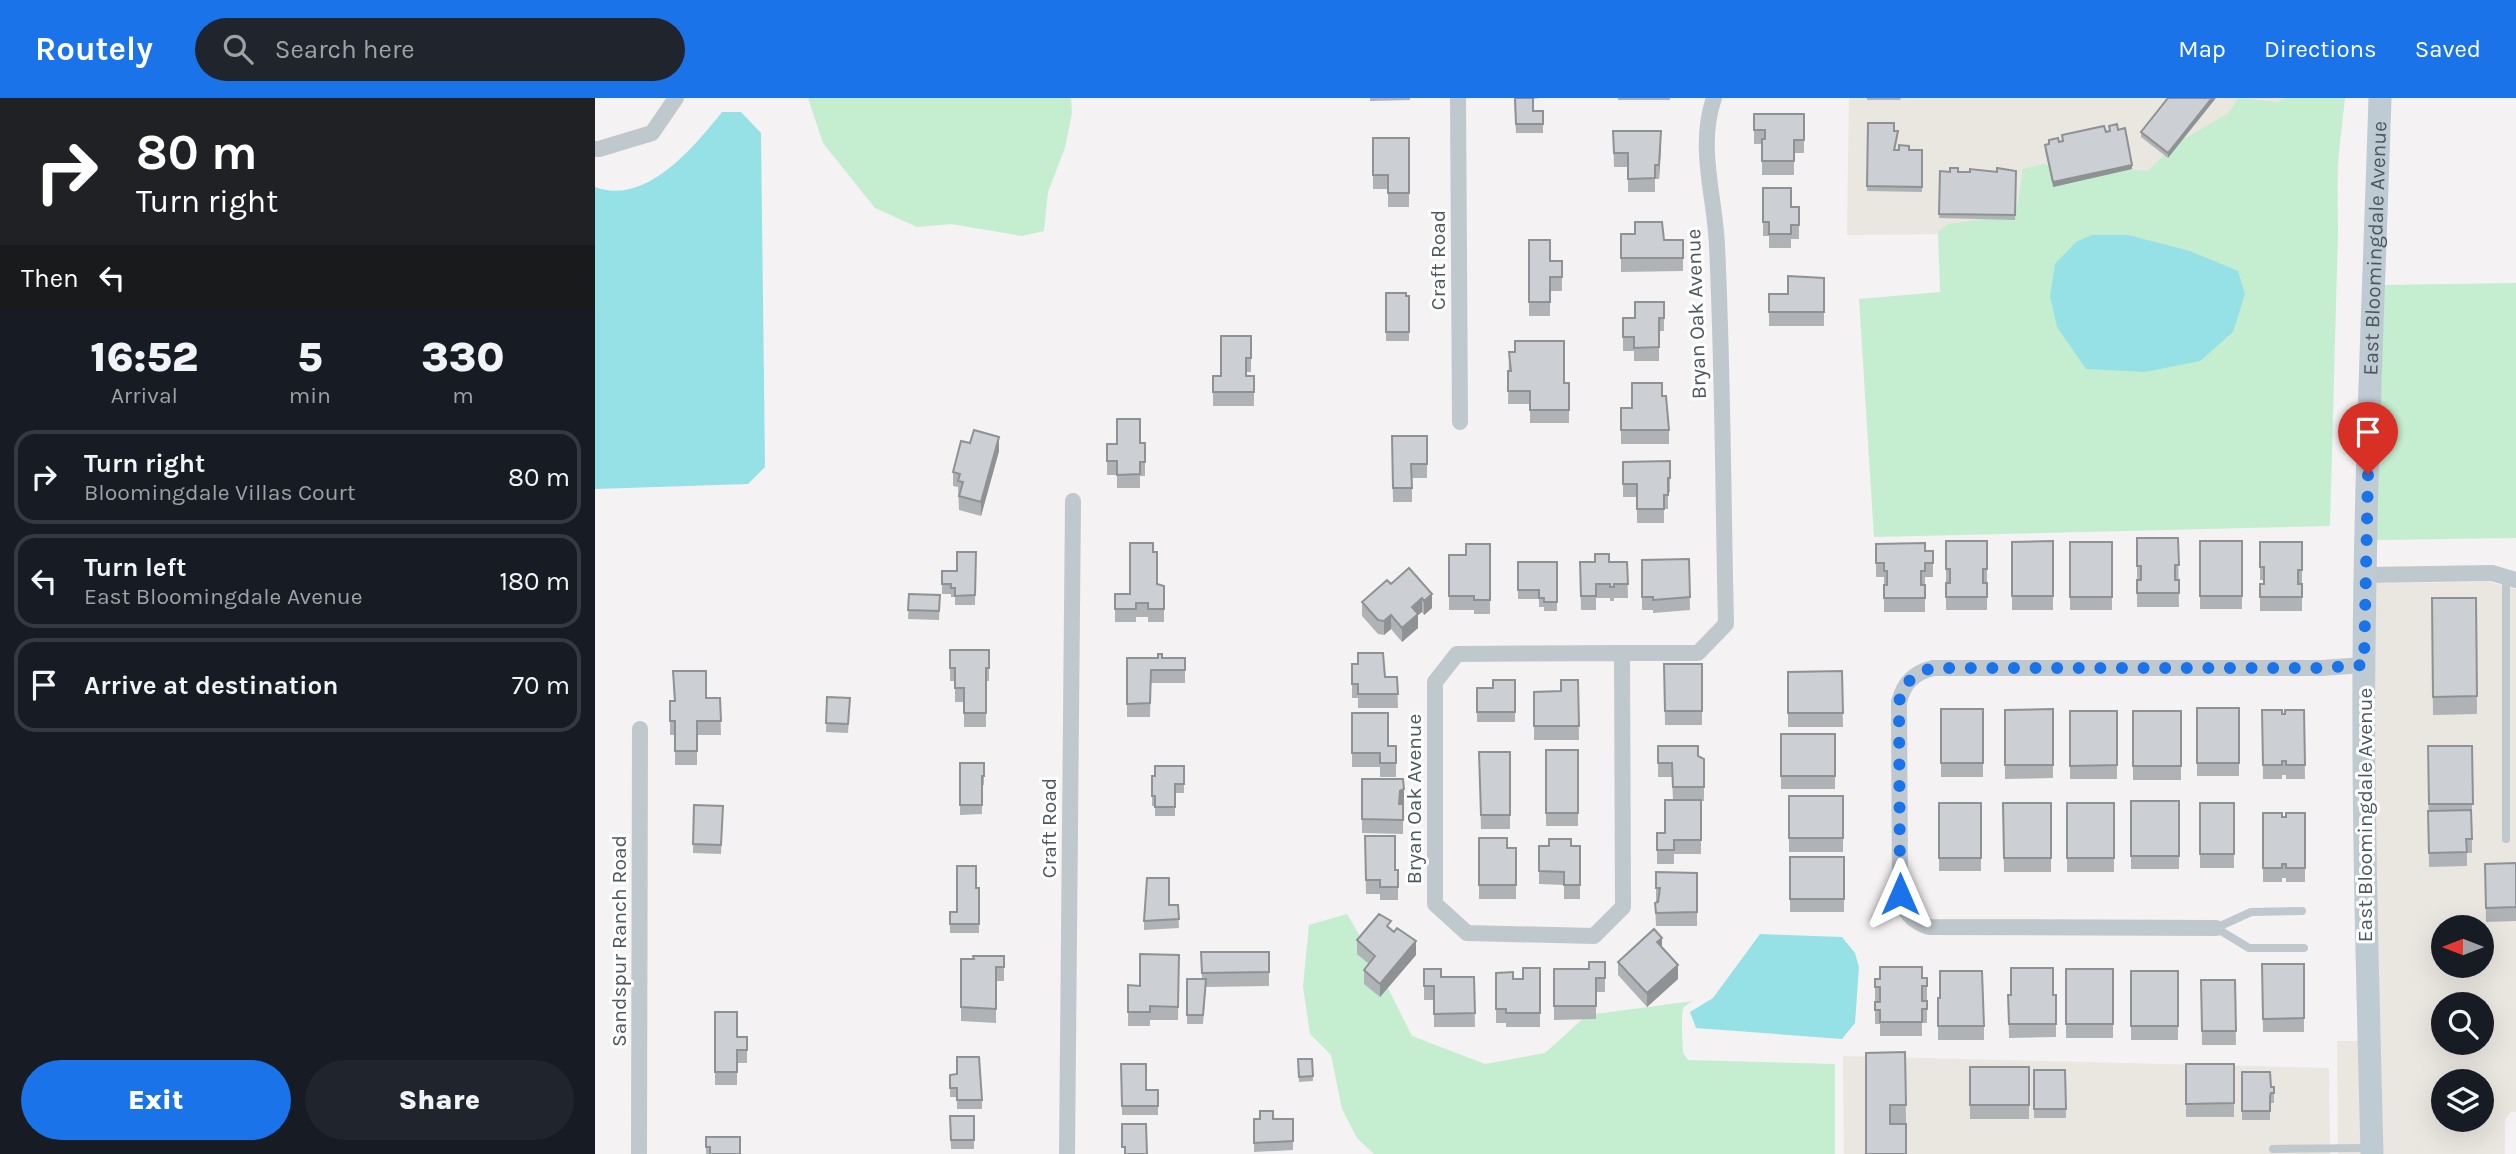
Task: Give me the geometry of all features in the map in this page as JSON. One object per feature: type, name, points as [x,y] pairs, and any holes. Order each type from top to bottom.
[{"type":"main road","name":"East Bloomingdale Avenue","points":[[2372,1151],[2366,964],[2364,665],[2368,424],[2380,98]]},
{"type":"street","points":[[595,149],[652,133],[676,98]]},
{"type":"street","name":"Craft Road","points":[[1458,98],[1460,422]]},
{"type":"street","name":"Bryan Oak Avenue","points":[[1622,653],[1623,907],[1594,936],[1467,933],[1435,904],[1435,682],[1457,654],[1622,653],[1698,653],[1726,624],[1717,242],[1706,168],[1709,111],[1714,98]]},
{"type":"street","name":"Craft Road","points":[[1067,1154],[1073,501]]},
{"type":"street","points":[[2366,575],[2492,573],[2511,578]]},
{"type":"street","points":[[2216,928],[1929,928],[1918,924],[1908,916],[1900,894],[1899,702],[1902,689],[1920,671],[1933,668],[2322,668],[2364,665]]},
{"type":"street","name":"Sandspur Ranch Road","points":[[639,1154],[640,729]]},
{"type":"lane","points":[[2506,839],[2511,578]]},
{"type":"lane","points":[[2216,928],[2251,912],[2302,911]]},
{"type":"lane","points":[[2216,928],[2249,948],[2304,948]]},
{"type":"lane","points":[[2273,1149],[2372,1151]]},
{"type":"shaded area","points":[[1849,98],[2340,98],[2337,230],[1847,235]]},
{"type":"shaded area","points":[[2490,582],[2516,589],[2516,1112],[2511,1112],[2505,1119],[2505,1154],[2382,1154],[2376,964],[2376,583]]},
{"type":"shaded area","points":[[2337,1041],[2359,1041],[2362,1154],[2338,1154]]},
{"type":"shaded area","points":[[1843,1056],[2329,1068],[2330,1154],[1844,1154]]},
{"type":"green space","points":[[808,98],[1071,98],[1072,113],[1065,148],[1048,192],[1044,231],[1022,236],[951,224],[917,227],[875,208],[823,143]]},
{"type":"green space","points":[[2238,98],[2278,102],[2286,98],[2345,98],[2337,169],[2338,231],[2330,526],[1874,537],[1859,299],[1940,292],[1938,232],[1948,224],[2000,217],[2017,209],[2023,169],[2043,164],[2148,171],[2175,144],[2229,113]]},
{"type":"green space","points":[[2516,283],[2516,538],[2377,540],[2384,285]]},
{"type":"green space","points":[[1347,914],[1412,1036],[1485,1064],[1545,1053],[1587,1015],[1694,1001],[1684,1007],[1682,1015],[1683,1053],[1688,1060],[1835,1064],[1835,1154],[1374,1154],[1357,1138],[1342,1109],[1331,1055],[1310,1034],[1303,986],[1309,925]]},
{"type":"water","points":[[722,112],[741,112],[761,133],[765,467],[748,484],[595,489],[595,187],[614,191],[650,181],[683,156]]},
{"type":"water","points":[[2092,235],[2128,235],[2190,251],[2238,271],[2245,294],[2233,332],[2200,361],[2145,372],[2086,369],[2057,327],[2050,296],[2055,264],[2076,242]]},
{"type":"water","points":[[1760,934],[1842,937],[1855,953],[1859,967],[1855,1023],[1842,1039],[1696,1028],[1690,1012],[1713,998]]},
{"type":"building","points":[[1515,98],[1533,98],[1533,111],[1543,111],[1543,124],[1516,124]]},
{"type":"building","points":[[2168,98],[2212,98],[2168,153],[2141,132]]},
{"type":"building","points":[[1754,114],[1804,114],[1804,140],[1794,140],[1794,161],[1762,161],[1762,139],[1765,139],[1765,130],[1754,130]]},
{"type":"building","points":[[1868,123],[1894,123],[1894,131],[1898,131],[1894,150],[1899,150],[1899,145],[1909,146],[1909,150],[1922,150],[1922,187],[1867,186]]},
{"type":"building","points":[[2117,124],[2118,130],[2125,128],[2132,165],[2053,182],[2045,145],[2049,144],[2049,140],[2058,138],[2059,142],[2063,141],[2062,135],[2104,126],[2106,132],[2110,131],[2109,126]]},
{"type":"building","points":[[1613,131],[1661,131],[1659,165],[1655,165],[1655,178],[1628,179],[1628,153],[1614,153]]},
{"type":"building","points":[[1373,138],[1409,138],[1409,193],[1388,193],[1388,175],[1373,175]]},
{"type":"building","points":[[1950,168],[1958,168],[1958,172],[1970,172],[1970,169],[1997,172],[1997,168],[2016,171],[2015,215],[1939,214],[1940,171],[1950,172]]},
{"type":"building","points":[[1763,188],[1791,188],[1791,207],[1799,207],[1799,225],[1791,225],[1791,234],[1769,234],[1769,222],[1763,222]]},
{"type":"building","points":[[1635,222],[1662,222],[1664,240],[1683,240],[1683,258],[1621,258],[1621,234],[1635,234]]},
{"type":"building","points":[[1529,240],[1550,240],[1550,261],[1562,261],[1562,277],[1550,277],[1550,302],[1529,302]]},
{"type":"building","points":[[1788,276],[1824,278],[1824,312],[1769,312],[1769,294],[1788,294]]},
{"type":"building","points":[[1386,293],[1406,293],[1406,296],[1409,296],[1409,332],[1386,332]]},
{"type":"building","points":[[1635,302],[1664,302],[1664,318],[1659,318],[1659,347],[1634,348],[1634,337],[1623,337],[1623,318],[1635,318]]},
{"type":"building","points":[[1221,336],[1251,336],[1251,358],[1246,358],[1246,376],[1254,376],[1254,392],[1213,392],[1213,376],[1221,376]]},
{"type":"building","points":[[1515,341],[1564,341],[1564,383],[1569,383],[1569,410],[1530,410],[1530,391],[1508,391],[1508,371],[1511,371],[1509,352],[1515,352]]},
{"type":"building","points":[[1632,383],[1662,383],[1669,430],[1621,430],[1621,408],[1632,408]]},
{"type":"building","points":[[1117,419],[1140,419],[1140,443],[1145,443],[1145,462],[1140,462],[1140,474],[1117,475],[1117,461],[1107,461],[1107,444],[1117,444]]},
{"type":"building","points":[[974,430],[999,437],[981,502],[959,496],[963,482],[958,481],[960,474],[953,472],[961,441],[970,443]]},
{"type":"building","points":[[1392,436],[1427,436],[1427,464],[1411,464],[1412,488],[1393,488]]},
{"type":"building","points":[[1670,461],[1668,495],[1664,495],[1664,509],[1637,509],[1637,484],[1623,484],[1623,462]]},
{"type":"building","points":[[2137,538],[2178,538],[2179,565],[2175,565],[2175,580],[2179,580],[2179,593],[2137,593],[2141,566],[2137,566]]},
{"type":"building","points":[[1946,541],[1987,541],[1987,569],[1983,569],[1983,583],[1987,583],[1987,597],[1946,597],[1950,569],[1946,569]]},
{"type":"building","points":[[2053,541],[2053,596],[2012,596],[2012,542]]},
{"type":"building","points":[[2200,541],[2242,541],[2242,596],[2200,596]]},
{"type":"building","points":[[2070,542],[2112,542],[2112,597],[2070,597]]},
{"type":"building","points":[[2260,542],[2302,542],[2302,570],[2298,570],[2298,584],[2302,584],[2302,597],[2260,597],[2260,584],[2264,584],[2264,567],[2260,567]]},
{"type":"building","points":[[1130,543],[1153,543],[1153,552],[1157,552],[1157,584],[1164,586],[1164,609],[1148,609],[1148,603],[1136,603],[1136,609],[1115,609],[1115,594],[1130,594]]},
{"type":"building","points":[[1925,543],[1925,551],[1933,551],[1933,563],[1925,563],[1925,571],[1921,571],[1925,598],[1884,598],[1887,571],[1884,571],[1884,563],[1876,563],[1876,544]]},
{"type":"building","points":[[1466,544],[1490,544],[1490,600],[1474,600],[1474,596],[1449,596],[1449,555],[1466,555]]},
{"type":"building","points":[[957,552],[976,552],[975,595],[955,596],[955,588],[951,588],[951,584],[942,584],[942,571],[957,571]]},
{"type":"building","points":[[1595,554],[1609,554],[1609,562],[1627,562],[1628,584],[1614,584],[1614,587],[1610,587],[1610,584],[1596,584],[1596,596],[1581,596],[1580,562],[1595,562]]},
{"type":"building","points":[[1689,559],[1690,597],[1653,600],[1653,597],[1642,597],[1642,560]]},
{"type":"building","points":[[1518,562],[1557,562],[1557,602],[1544,602],[1544,598],[1539,598],[1539,590],[1518,590]]},
{"type":"building","points":[[1409,568],[1432,594],[1412,607],[1418,614],[1402,628],[1391,615],[1384,621],[1378,620],[1362,602],[1387,580],[1391,584]]},
{"type":"building","points":[[909,594],[940,595],[939,611],[908,610]]},
{"type":"building","points":[[2432,598],[2476,598],[2477,696],[2433,697]]},
{"type":"building","points":[[950,650],[989,650],[989,668],[986,668],[986,713],[964,713],[964,688],[955,688],[955,668],[950,668]]},
{"type":"building","points":[[1358,653],[1383,653],[1385,677],[1397,677],[1398,694],[1358,694],[1358,684],[1352,684],[1352,664],[1358,664]]},
{"type":"building","points":[[1158,654],[1162,654],[1162,658],[1185,658],[1185,670],[1151,670],[1150,703],[1127,704],[1127,658],[1158,658]]},
{"type":"building","points":[[1664,664],[1702,664],[1702,711],[1665,711]]},
{"type":"building","points":[[673,671],[706,671],[706,698],[720,698],[721,721],[697,721],[697,751],[675,751],[675,721],[670,721],[670,701],[675,701]]},
{"type":"building","points":[[1842,671],[1843,713],[1788,713],[1788,672]]},
{"type":"building","points":[[1493,680],[1515,680],[1515,712],[1477,712],[1477,688],[1493,688]]},
{"type":"building","points":[[1561,680],[1578,680],[1579,726],[1534,726],[1534,692],[1561,691]]},
{"type":"building","points":[[827,697],[850,698],[848,724],[826,723]]},
{"type":"building","points":[[2197,708],[2239,708],[2239,763],[2197,763]]},
{"type":"building","points":[[1941,709],[1983,709],[1983,763],[1941,763]]},
{"type":"building","points":[[2053,709],[2053,765],[2005,765],[2005,710]]},
{"type":"building","points":[[2262,710],[2282,710],[2282,714],[2285,714],[2285,710],[2304,710],[2305,765],[2286,765],[2286,761],[2282,761],[2282,765],[2263,765]]},
{"type":"building","points":[[2070,711],[2117,711],[2117,765],[2070,766]]},
{"type":"building","points":[[2133,711],[2181,711],[2181,766],[2133,766]]},
{"type":"building","points":[[1352,713],[1388,713],[1388,746],[1396,746],[1396,763],[1380,763],[1380,753],[1352,753]]},
{"type":"building","points":[[1781,734],[1835,734],[1835,776],[1781,776]]},
{"type":"building","points":[[1658,746],[1698,746],[1698,756],[1704,759],[1704,787],[1673,787],[1672,763],[1658,763]]},
{"type":"building","points":[[2428,746],[2472,746],[2473,804],[2429,804]]},
{"type":"building","points":[[1546,750],[1578,750],[1578,813],[1546,813]]},
{"type":"building","points":[[1479,752],[1510,752],[1510,815],[1481,815]]},
{"type":"building","points":[[960,763],[984,763],[982,805],[960,805]]},
{"type":"building","points":[[1155,766],[1184,766],[1184,784],[1175,784],[1175,807],[1155,807],[1152,776],[1155,776]]},
{"type":"building","points":[[1362,779],[1403,779],[1404,789],[1400,791],[1399,804],[1403,804],[1403,820],[1362,819]]},
{"type":"building","points":[[1789,796],[1843,796],[1843,838],[1789,838]]},
{"type":"building","points":[[1665,800],[1701,800],[1701,840],[1674,840],[1674,850],[1657,850],[1657,833],[1665,833]]},
{"type":"building","points":[[2131,801],[2179,801],[2179,856],[2131,856]]},
{"type":"building","points":[[1939,803],[1981,803],[1981,858],[1939,858]]},
{"type":"building","points":[[2003,803],[2051,803],[2051,858],[2004,858]]},
{"type":"building","points":[[2067,803],[2114,803],[2114,858],[2067,858]]},
{"type":"building","points":[[2200,803],[2234,803],[2234,854],[2200,854]]},
{"type":"building","points":[[694,805],[723,806],[721,845],[693,844]]},
{"type":"building","points":[[2471,810],[2472,839],[2466,839],[2467,852],[2429,853],[2428,811]]},
{"type":"building","points":[[2263,813],[2282,813],[2282,817],[2286,817],[2286,813],[2305,813],[2305,868],[2286,868],[2286,864],[2282,864],[2282,868],[2263,868]]},
{"type":"building","points":[[1365,836],[1395,836],[1398,887],[1380,887],[1380,880],[1366,880]]},
{"type":"building","points":[[1479,838],[1507,838],[1507,848],[1516,848],[1516,885],[1479,885]]},
{"type":"building","points":[[1549,839],[1571,839],[1571,846],[1580,846],[1580,885],[1564,885],[1564,872],[1539,871],[1539,846],[1549,846]]},
{"type":"building","points":[[1790,857],[1844,857],[1844,899],[1790,899]]},
{"type":"building","points":[[2516,863],[2516,907],[2486,908],[2485,864]]},
{"type":"building","points":[[957,866],[976,866],[979,924],[950,924],[950,912],[957,912]]},
{"type":"building","points":[[1656,872],[1697,873],[1697,912],[1656,913],[1655,903],[1658,902],[1660,888],[1656,888]]},
{"type":"building","points":[[1147,878],[1169,878],[1169,905],[1178,905],[1179,919],[1144,921]]},
{"type":"building","points":[[1379,914],[1391,921],[1387,926],[1394,932],[1397,928],[1416,941],[1380,984],[1364,970],[1375,956],[1357,940]]},
{"type":"building","points":[[1654,929],[1662,938],[1657,942],[1678,965],[1647,993],[1618,962]]},
{"type":"building","points":[[1201,952],[1269,952],[1269,972],[1202,973]]},
{"type":"building","points":[[1140,954],[1179,955],[1178,1007],[1150,1006],[1150,1012],[1128,1012],[1128,985],[1140,986]]},
{"type":"building","points":[[973,956],[1004,956],[1004,967],[996,967],[996,1009],[961,1007],[961,959],[974,959]]},
{"type":"building","points":[[1589,962],[1605,962],[1605,978],[1596,978],[1596,1006],[1554,1006],[1554,969],[1589,969]]},
{"type":"building","points":[[2262,964],[2304,964],[2304,1018],[2263,1019]]},
{"type":"building","points":[[1880,967],[1922,967],[1922,978],[1927,978],[1927,986],[1922,986],[1922,1001],[1927,1001],[1927,1009],[1922,1009],[1922,1022],[1880,1022],[1880,1010],[1875,1010],[1875,1002],[1880,1002],[1880,987],[1875,987],[1875,979],[1880,979]]},
{"type":"building","points":[[1523,968],[1540,968],[1540,1013],[1506,1013],[1506,1009],[1496,1009],[1496,973],[1513,972],[1513,979],[1523,979]]},
{"type":"building","points":[[2011,968],[2053,968],[2056,1024],[2009,1024]]},
{"type":"building","points":[[1424,969],[1441,969],[1441,977],[1474,977],[1475,1013],[1434,1014],[1434,986],[1424,986]]},
{"type":"building","points":[[2066,969],[2113,969],[2113,1024],[2066,1024]]},
{"type":"building","points":[[1940,971],[1982,971],[1984,1026],[1938,1026]]},
{"type":"building","points":[[2131,971],[2178,971],[2178,1026],[2131,1026]]},
{"type":"building","points":[[1187,979],[1206,979],[1203,1015],[1187,1015]]},
{"type":"building","points":[[2201,980],[2235,980],[2236,1031],[2202,1031]]},
{"type":"building","points":[[715,1012],[737,1012],[737,1037],[747,1037],[747,1050],[737,1050],[737,1072],[715,1072]]},
{"type":"building","points":[[1905,1052],[1906,1105],[1890,1105],[1890,1124],[1906,1124],[1906,1154],[1866,1154],[1866,1053]]},
{"type":"building","points":[[957,1057],[979,1057],[982,1100],[957,1100],[957,1088],[950,1088],[950,1075],[957,1074]]},
{"type":"building","points":[[1298,1059],[1312,1059],[1313,1076],[1299,1077]]},
{"type":"building","points":[[1121,1064],[1146,1064],[1146,1090],[1158,1090],[1158,1106],[1122,1106]]},
{"type":"building","points":[[2186,1064],[2234,1064],[2234,1103],[2186,1104]]},
{"type":"building","points":[[1970,1067],[2029,1067],[2029,1105],[1970,1105]]},
{"type":"building","points":[[2034,1070],[2065,1070],[2066,1109],[2034,1109]]},
{"type":"building","points":[[2242,1072],[2270,1072],[2274,1093],[2270,1096],[2270,1111],[2242,1111]]},
{"type":"building","points":[[1260,1111],[1273,1111],[1273,1119],[1293,1119],[1293,1141],[1254,1143],[1254,1119],[1260,1119]]},
{"type":"building","points":[[950,1116],[974,1116],[974,1140],[951,1140]]},
{"type":"building","points":[[1122,1124],[1146,1124],[1147,1154],[1125,1154],[1125,1147],[1122,1147]]},
{"type":"building","points":[[706,1137],[740,1137],[740,1154],[710,1154],[710,1147],[706,1147]]},
{"type":"route","points":[[1900,894],[1899,702],[1902,689],[1910,679],[1920,671],[1933,668],[2322,668],[2364,665],[2368,474]]}]
